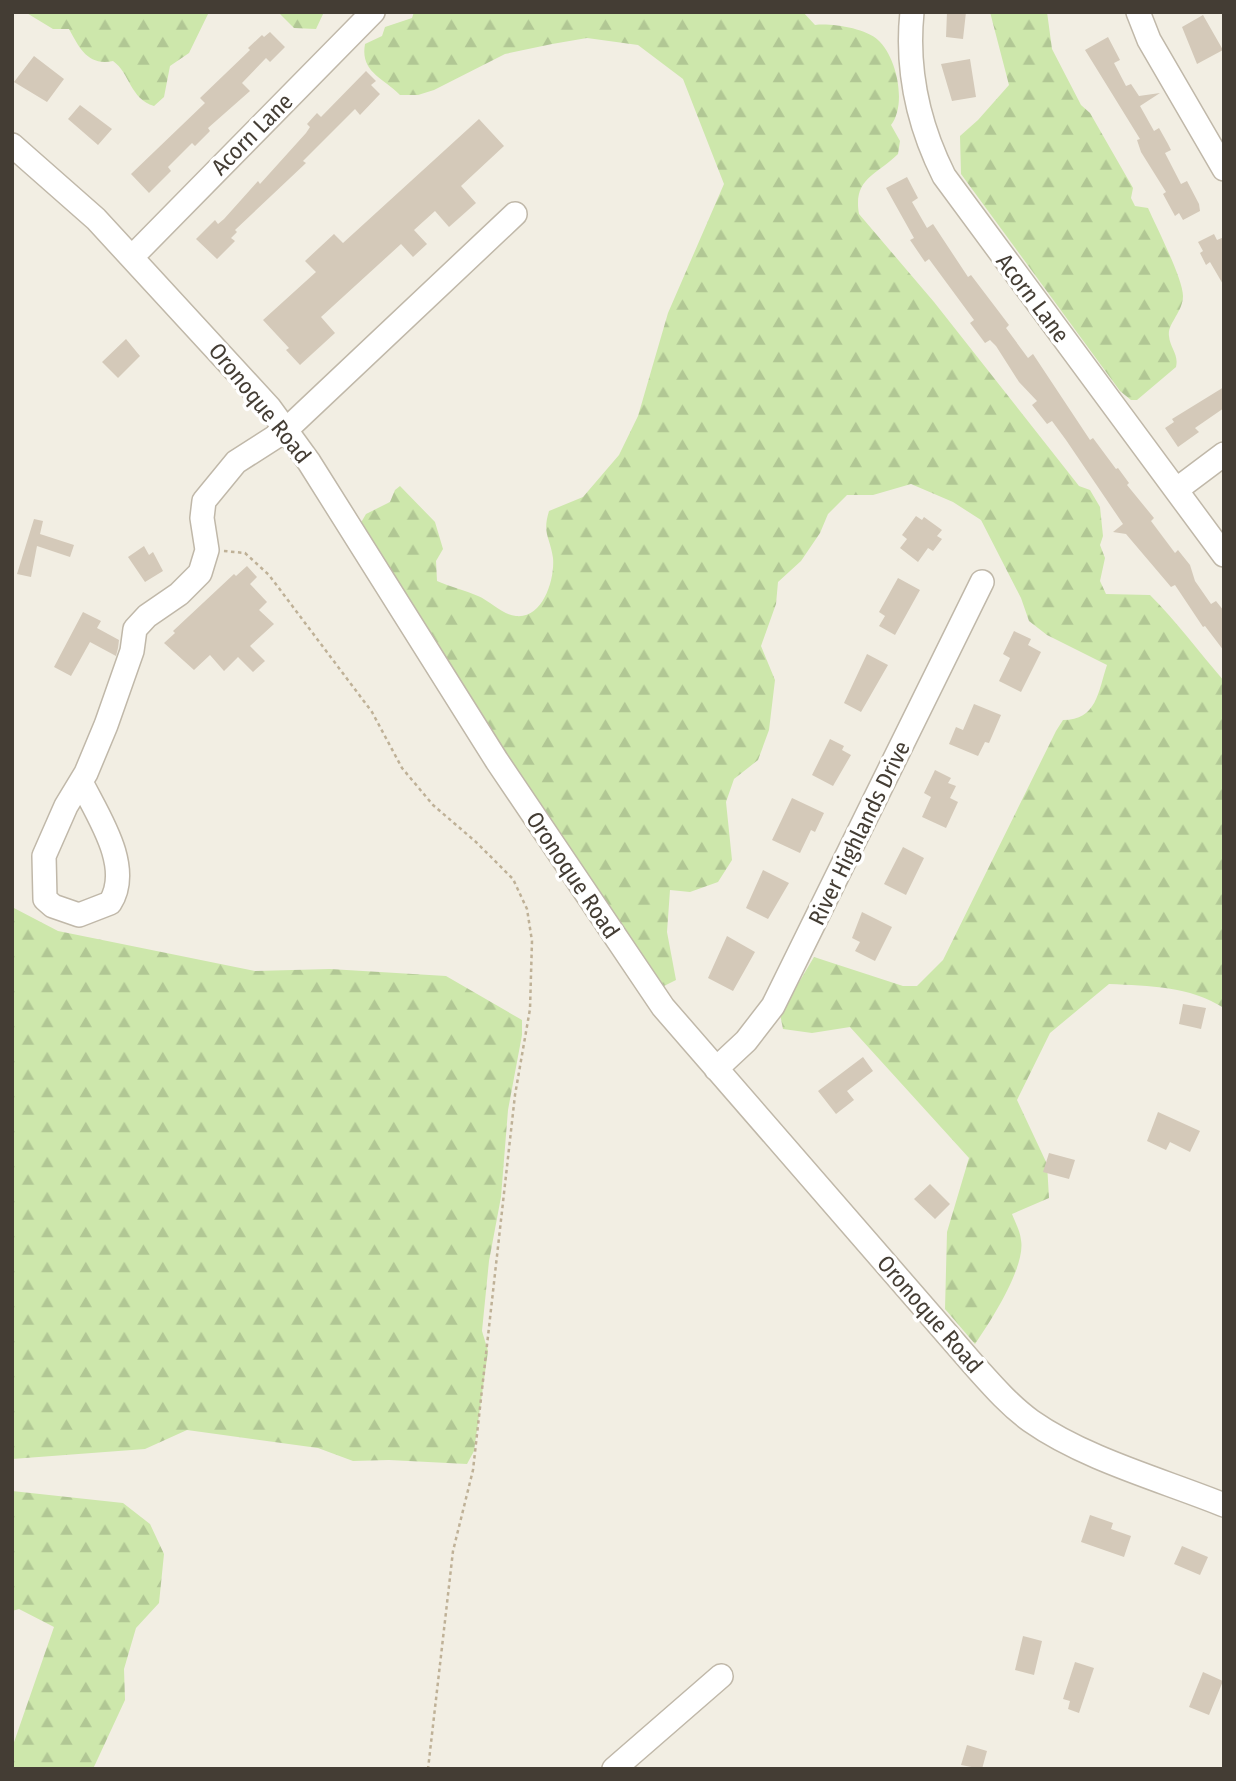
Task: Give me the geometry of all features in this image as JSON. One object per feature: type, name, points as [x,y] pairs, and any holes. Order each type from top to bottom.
[{"type":"street","name":"Acorn Lane","points":[[132,257],[373,12]]},
{"type":"street","name":"Acorn Lane","points":[[912,12],[910,56],[916,97],[926,136],[943,176],[1224,555]]},
{"type":"street","points":[[1138,12],[1149,40],[1218,145],[1224,169]]},
{"type":"street","name":"Oronoque Road","points":[[12,145],[56,181],[132,257],[254,390],[286,430],[527,807],[663,1007],[973,1364],[1016,1409],[1063,1439],[1224,1506]]},
{"type":"street","points":[[80,782],[112,851],[120,882],[110,903],[79,915],[53,906],[45,899],[44,856],[80,782],[129,660],[135,629],[147,615],[179,594],[200,573],[207,550],[202,518],[205,501],[236,462],[286,430],[514,214]]},
{"type":"street","points":[[1176,490],[1224,454]]},
{"type":"street","name":"River Highlands Drive","points":[[716,1069],[746,1041],[773,1006],[982,582]]},
{"type":"street","points":[[614,1769],[721,1676]]},
{"type":"path","points":[[207,550],[245,553],[269,575],[372,712],[402,768],[433,805],[477,842],[513,879],[527,909],[532,941],[530,1009],[515,1095],[473,1470],[453,1551],[428,1769]]},
{"type":"green space","points":[[25,12],[209,12],[189,53],[170,66],[164,97],[154,106],[140,98],[113,61],[104,62],[91,58],[81,49],[69,29],[53,29]]},
{"type":"green space","points":[[278,12],[324,12],[316,29],[294,28]]},
{"type":"green space","points":[[414,12],[803,12],[815,25],[848,27],[865,32],[878,40],[890,58],[898,81],[898,106],[891,125],[900,141],[898,154],[863,185],[859,193],[859,214],[934,302],[1079,486],[1090,490],[1100,507],[1103,536],[1100,545],[1105,558],[1100,581],[1106,594],[1150,595],[1224,681],[1224,1008],[1183,991],[1109,984],[1050,1033],[1017,1100],[1047,1164],[1049,1198],[1012,1214],[1021,1240],[1018,1265],[1006,1294],[975,1344],[945,1309],[947,1232],[969,1158],[850,1027],[812,1033],[783,1029],[780,1014],[814,957],[903,986],[917,986],[943,960],[1056,731],[1063,720],[1074,719],[1089,710],[1098,694],[1107,665],[1047,635],[1029,621],[1021,598],[981,520],[953,502],[911,484],[873,495],[847,495],[828,514],[820,533],[801,561],[778,582],[776,604],[761,646],[775,680],[769,730],[758,760],[734,779],[726,802],[732,860],[718,882],[690,892],[670,890],[667,932],[676,980],[664,986],[566,850],[359,526],[366,514],[390,502],[395,490],[400,486],[435,522],[443,549],[436,561],[437,581],[478,596],[511,615],[525,615],[540,605],[549,586],[553,567],[546,530],[549,511],[583,497],[619,455],[638,416],[668,313],[724,184],[683,79],[638,45],[587,38],[552,44],[505,54],[434,90],[418,95],[400,95],[369,68],[364,53],[365,44],[382,36],[385,27],[412,18]]},
{"type":"green space","points":[[990,12],[1047,12],[1052,49],[1081,105],[1090,113],[1133,188],[1131,198],[1135,206],[1148,208],[1179,278],[1182,302],[1169,331],[1176,367],[1137,400],[1131,400],[1120,391],[961,174],[960,136],[1009,85]]},
{"type":"green space","points":[[12,907],[58,931],[255,971],[330,969],[446,976],[522,1020],[522,1035],[508,1110],[501,1197],[489,1261],[482,1331],[488,1351],[474,1451],[467,1464],[353,1461],[318,1448],[187,1430],[145,1449],[12,1459]]},
{"type":"green space","points":[[12,1491],[123,1503],[150,1524],[164,1554],[159,1603],[136,1628],[124,1669],[125,1700],[93,1769],[12,1769],[12,1748],[54,1627],[19,1609],[12,1611]]},
{"type":"building","points":[[947,12],[966,12],[963,39],[946,37]]},
{"type":"building","points":[[1203,15],[1223,50],[1197,64],[1182,27]]},
{"type":"building","points":[[270,32],[285,47],[270,62],[266,58],[242,83],[250,91],[208,128],[210,131],[195,146],[192,143],[168,167],[171,171],[149,193],[131,174],[205,103],[200,98],[250,50],[248,48],[262,35],[264,37]]},
{"type":"building","points":[[1108,37],[1120,60],[1114,63],[1126,86],[1131,84],[1139,96],[1160,93],[1140,106],[1154,131],[1159,128],[1168,144],[1171,150],[1165,153],[1181,184],[1187,181],[1199,204],[1200,211],[1183,220],[1179,213],[1175,216],[1163,194],[1166,192],[1141,152],[1137,140],[1140,139],[1085,50]]},
{"type":"building","points":[[34,56],[64,79],[47,102],[14,82]]},
{"type":"building","points":[[970,59],[976,97],[952,101],[941,64]]},
{"type":"building","points":[[366,71],[376,81],[371,85],[380,94],[360,115],[355,109],[303,161],[306,163],[235,230],[237,232],[231,238],[235,241],[217,259],[196,239],[215,220],[218,224],[224,219],[258,181],[260,184],[306,133],[310,127],[307,124],[317,113],[321,117]]},
{"type":"building","points":[[80,105],[112,129],[98,145],[68,119]]},
{"type":"building","points":[[479,119],[504,146],[461,186],[476,203],[449,227],[435,211],[414,230],[427,244],[413,257],[401,244],[321,317],[335,333],[300,365],[286,350],[289,348],[263,320],[316,272],[305,261],[334,234],[343,243]]},
{"type":"building","points":[[907,177],[918,198],[912,202],[927,228],[933,224],[968,277],[971,275],[1009,325],[1006,328],[1028,358],[1033,354],[1090,440],[1093,438],[1116,469],[1118,468],[1129,483],[1127,485],[1154,518],[1151,521],[1175,553],[1178,550],[1190,565],[1195,581],[1211,604],[1216,601],[1224,611],[1224,651],[1205,626],[1203,627],[1175,585],[1171,587],[1126,534],[1113,532],[1123,524],[1066,440],[1052,421],[1047,424],[1032,405],[1037,401],[1019,382],[996,346],[990,340],[985,343],[970,323],[974,320],[929,259],[925,262],[910,240],[914,238],[886,188]]},
{"type":"building","points":[[1214,234],[1217,240],[1224,237],[1224,286],[1210,262],[1206,265],[1200,253],[1203,251],[1198,242]]},
{"type":"building","points":[[126,339],[140,356],[118,378],[102,362]]},
{"type":"building","points":[[1224,387],[1224,408],[1195,428],[1199,432],[1178,447],[1165,428],[1174,422],[1172,419]]},
{"type":"building","points":[[916,516],[922,520],[924,517],[942,530],[937,536],[942,539],[933,551],[928,548],[918,562],[900,548],[907,539],[902,535]]},
{"type":"building","points":[[34,519],[43,521],[40,534],[74,545],[70,557],[37,546],[31,577],[17,574]]},
{"type":"building","points":[[144,546],[149,555],[153,552],[163,571],[145,582],[128,557]]},
{"type":"building","points":[[247,566],[257,577],[250,584],[267,602],[259,610],[274,624],[250,646],[265,661],[253,672],[238,657],[224,671],[210,655],[194,670],[164,643],[175,633],[173,631],[234,574],[236,576]]},
{"type":"building","points":[[898,578],[920,590],[895,635],[879,626],[885,616],[879,612]]},
{"type":"building","points":[[83,612],[101,621],[97,628],[119,640],[118,648],[116,656],[90,642],[71,676],[54,667]]},
{"type":"building","points":[[1014,631],[1031,639],[1028,645],[1041,652],[1021,692],[999,681],[1010,658],[1003,654]]},
{"type":"building","points":[[867,654],[888,665],[861,712],[844,703]]},
{"type":"building","points":[[974,704],[1001,715],[989,743],[985,742],[978,756],[949,744],[956,727],[963,730]]},
{"type":"building","points":[[830,739],[844,746],[842,750],[851,755],[833,786],[812,775]]},
{"type":"building","points":[[935,770],[951,778],[948,783],[956,786],[950,798],[958,802],[946,828],[922,817],[931,797],[924,793]]},
{"type":"building","points":[[792,798],[824,813],[815,832],[811,830],[800,853],[772,840]]},
{"type":"building","points":[[903,847],[924,858],[906,895],[884,884]]},
{"type":"building","points":[[763,870],[789,883],[768,919],[746,908]]},
{"type":"building","points":[[862,912],[892,927],[875,961],[855,951],[860,942],[852,938]]},
{"type":"building","points":[[727,936],[755,952],[733,991],[708,978]]},
{"type":"building","points":[[1183,1004],[1206,1008],[1201,1029],[1179,1024]]},
{"type":"building","points":[[863,1057],[873,1071],[847,1091],[854,1100],[836,1114],[818,1091]]},
{"type":"building","points":[[1158,1112],[1200,1131],[1190,1152],[1170,1142],[1166,1150],[1147,1141]]},
{"type":"building","points":[[1049,1153],[1075,1160],[1069,1179],[1043,1172]]},
{"type":"building","points":[[930,1184],[950,1204],[935,1219],[914,1199]]},
{"type":"building","points":[[1090,1515],[1113,1523],[1111,1529],[1131,1536],[1124,1557],[1081,1542]]},
{"type":"building","points":[[1182,1546],[1208,1557],[1200,1575],[1174,1564]]},
{"type":"building","points":[[1023,1636],[1042,1641],[1034,1675],[1015,1670]]},
{"type":"building","points":[[1075,1662],[1094,1668],[1079,1713],[1068,1709],[1070,1701],[1063,1699]]},
{"type":"building","points":[[1203,1672],[1223,1681],[1209,1715],[1189,1707]]},
{"type":"building","points":[[967,1745],[987,1751],[982,1769],[961,1765]]}]
